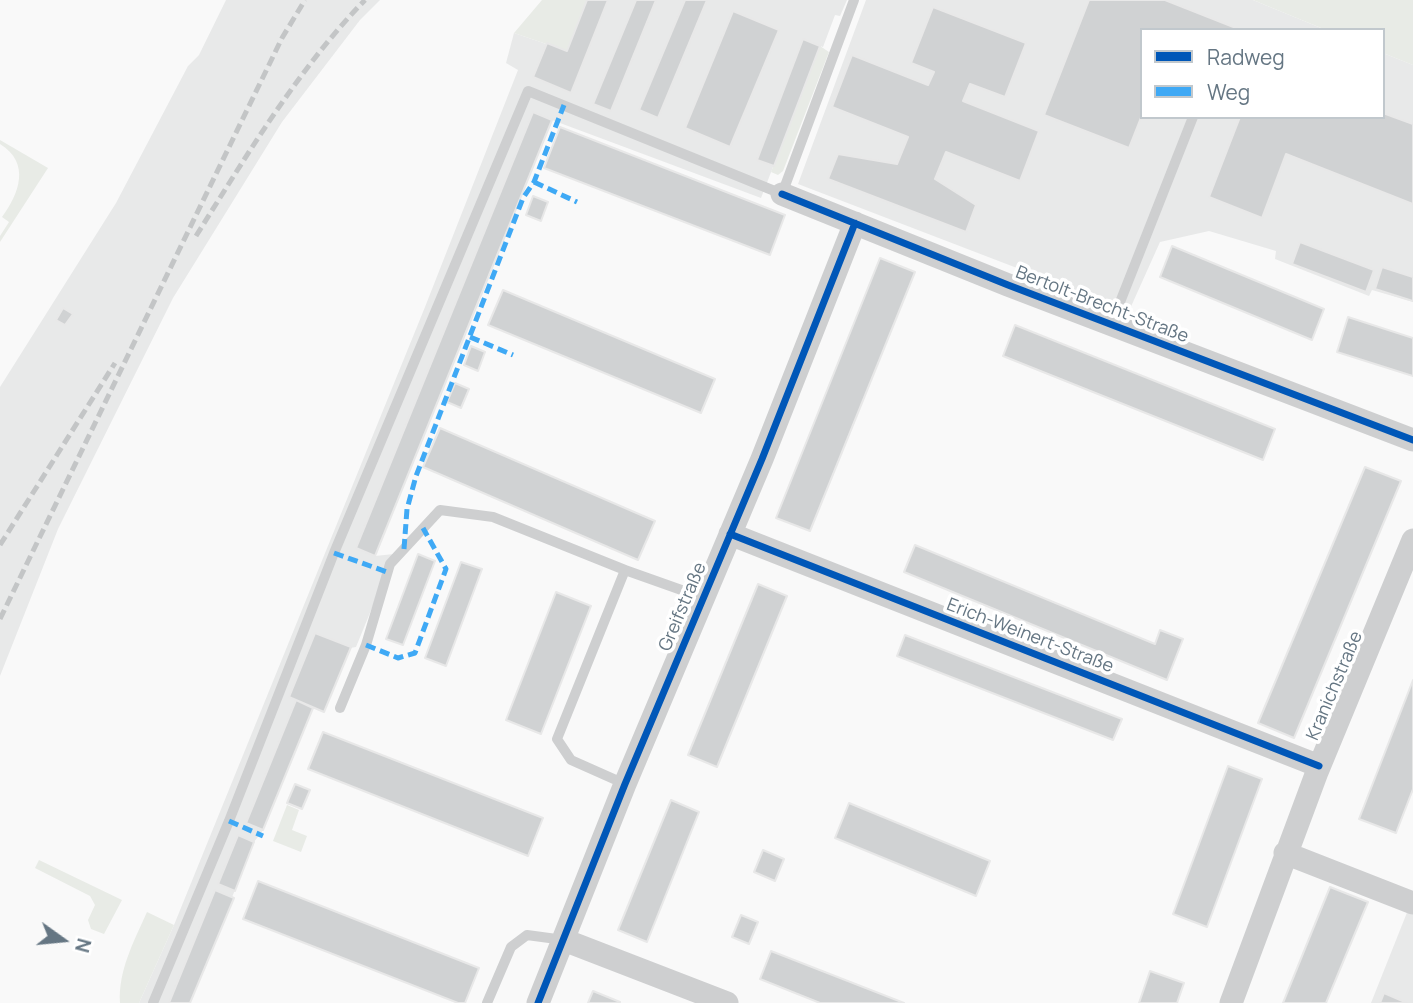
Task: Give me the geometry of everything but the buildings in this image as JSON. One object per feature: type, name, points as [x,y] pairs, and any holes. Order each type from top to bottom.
[{"type":"street","name":"Bertolt-Brecht-Straße","points":[[782,194],[1111,325],[1413,440]]},
{"type":"street","name":"Greifstraße","points":[[538,1003],[625,784],[762,459],[855,223]]},
{"type":"street","name":"Erich-Weinert-Straße","points":[[730,534],[1319,766]]},
{"type":"street","name":"Kranichstraße","points":[[1231,1003],[1319,766],[1413,540]]},
{"type":"street","points":[[1285,853],[1413,903]]},
{"type":"street","points":[[564,940],[718,1001]]},
{"type":"lane","points":[[153,1003],[229,821],[334,553],[528,91],[782,194],[854,0]]},
{"type":"lane","points":[[1111,325],[1193,119]]},
{"type":"lane","name":"Greifstraße","points":[[340,708],[366,645],[390,564],[440,510],[493,517],[625,570],[704,598]]},
{"type":"lane","points":[[625,570],[557,739],[571,760],[625,784]]},
{"type":"lane","points":[[487,1003],[511,947],[527,935],[564,940]]},
{"type":"shaded area","points":[[226,0],[380,0],[360,20],[282,122],[173,298],[58,529],[0,676],[0,387],[116,203],[188,66],[199,55]]},
{"type":"shaded area","points":[[542,0],[587,0],[567,51],[514,33]]},
{"type":"shaded area","points":[[587,0],[847,0],[840,16],[835,15],[823,47],[820,46],[761,198],[552,120],[375,556],[394,554],[356,647],[350,648],[324,712],[313,708],[263,830],[254,842],[190,1003],[139,1003],[174,925],[425,307],[518,70],[506,63],[514,33],[567,51]]},
{"type":"shaded area","points":[[866,0],[1253,0],[1321,28],[1140,28],[1140,119],[1385,119],[1385,54],[1413,65],[1413,302],[1372,290],[1369,296],[1275,259],[1276,251],[1209,231],[1160,242],[1129,311],[798,184]]},
{"type":"shaded area","points":[[1253,0],[1413,0],[1413,65],[1385,54],[1385,28],[1321,28]]},
{"type":"shaded area","points":[[820,46],[829,52],[783,171],[778,175],[771,172]]},
{"type":"shaded area","points":[[0,140],[48,168],[0,242],[0,236],[9,222],[2,217],[17,189],[19,169],[16,160],[0,144]]},
{"type":"shaded area","points":[[287,805],[299,810],[292,830],[307,836],[301,852],[273,841]]},
{"type":"shaded area","points":[[39,860],[122,900],[104,934],[91,929],[88,920],[95,905],[90,896],[35,868]]},
{"type":"shaded area","points":[[1408,910],[1413,912],[1413,1003],[1371,1003]]},
{"type":"shaded area","points":[[147,912],[174,925],[139,1003],[120,1003],[124,968]]},
{"type":"railway","points":[[0,619],[282,38],[305,0]]},
{"type":"railway","points":[[196,236],[254,144],[296,84],[365,0]]},
{"type":"railway","points":[[0,545],[115,363]]},
{"type":"marked path","points":[[404,549],[407,509],[416,476],[523,198],[534,182],[564,105]]},
{"type":"marked path","points":[[534,182],[577,202]]},
{"type":"marked path","points":[[470,337],[513,355]]},
{"type":"marked path","points":[[366,645],[398,658],[415,653],[446,569],[423,528]]},
{"type":"marked path","points":[[334,553],[387,572]]},
{"type":"marked path","points":[[229,821],[263,836]]},
{"type":"cycle path","points":[[782,194],[1008,285],[1413,440]]},
{"type":"cycle path","points":[[538,1003],[625,784],[762,459],[855,223]]},
{"type":"cycle path","points":[[730,534],[1319,766]]}]
